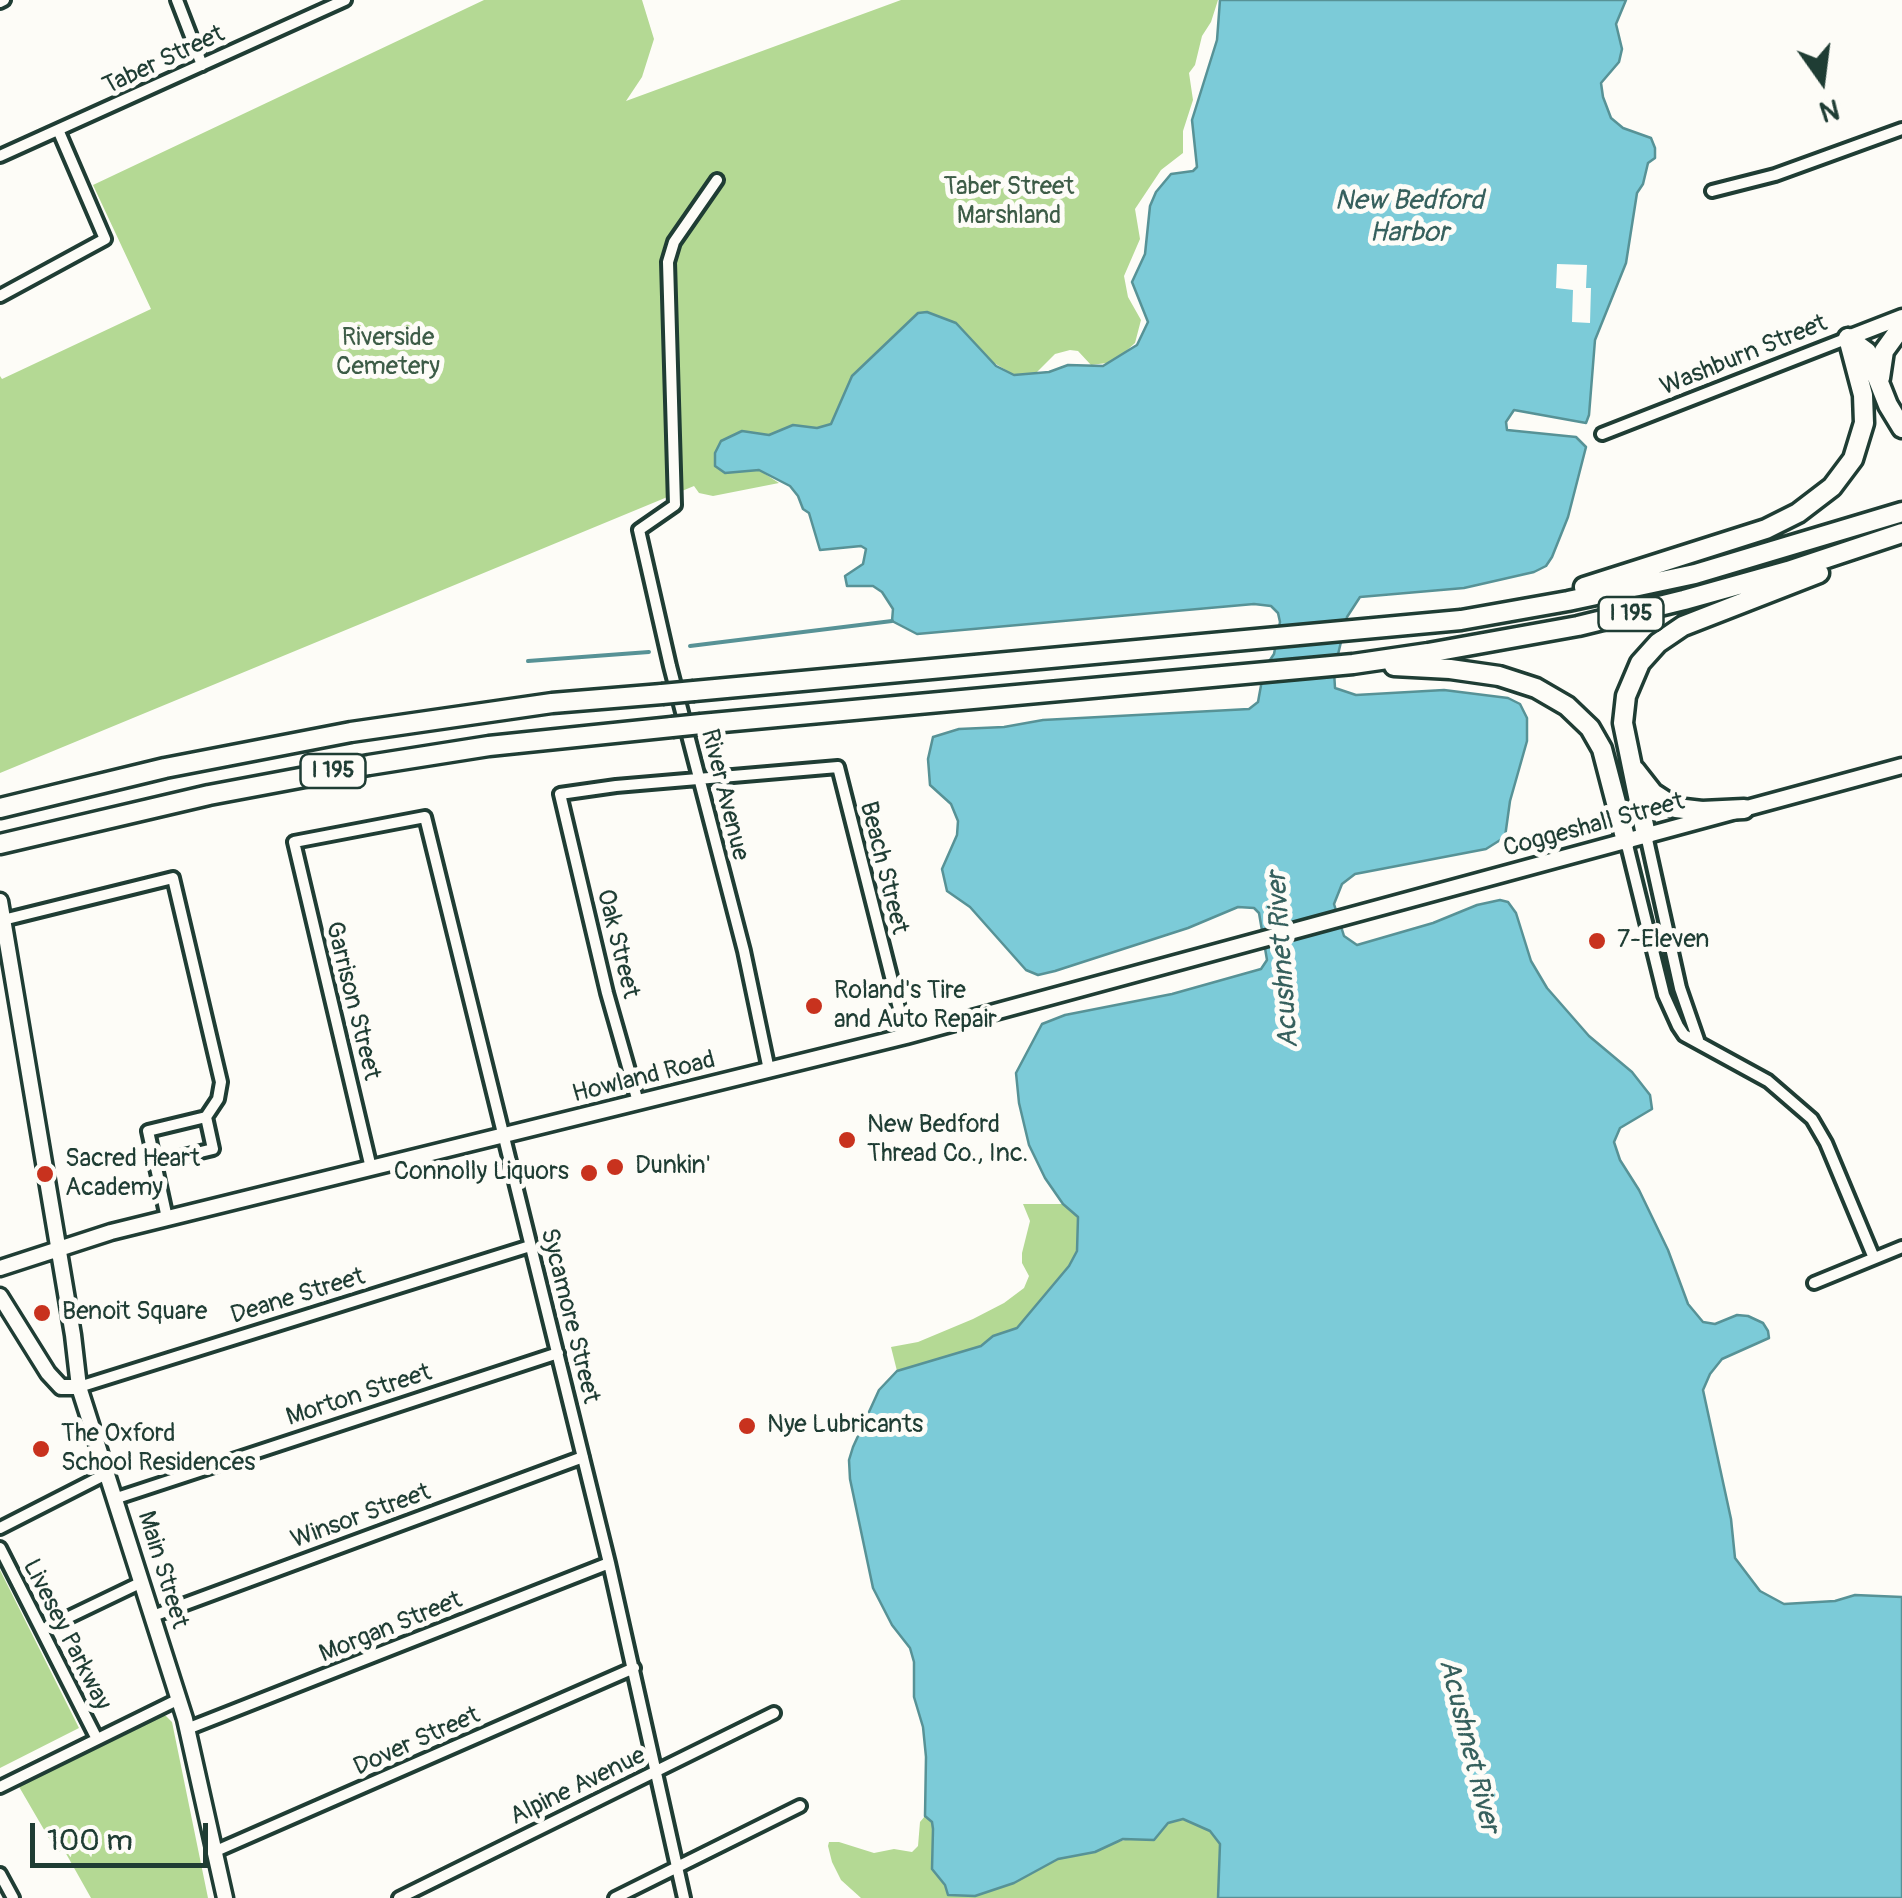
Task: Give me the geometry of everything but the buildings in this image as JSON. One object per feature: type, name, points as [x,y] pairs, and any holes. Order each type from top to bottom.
[{"type":"highway","points":[[1883,393],[1880,363],[1887,345],[1902,326]]},
{"type":"highway","points":[[1848,338],[1869,356],[1902,428]]},
{"type":"highway","points":[[1461,620],[1586,587],[1757,532],[1812,504],[1846,471],[1862,435],[1864,400],[1848,338]]},
{"type":"highway","name":"I 195","points":[[0,808],[165,768],[351,732],[552,703],[1461,620],[1674,579],[1902,512]]},
{"type":"highway","points":[[1646,835],[1626,749],[1623,716],[1630,682],[1644,658],[1669,634],[1693,621],[1902,535]]},
{"type":"highway","name":"I 195","points":[[0,844],[144,809],[489,746],[1353,664],[1503,640],[1630,614],[1902,535]]},
{"type":"highway","points":[[1353,664],[1476,672],[1519,682],[1552,696],[1579,716],[1598,742],[1626,841]]},
{"type":"highway","points":[[1626,749],[1640,778],[1667,804],[1693,810],[1744,809]]},
{"type":"main road","name":"Washburn Street","points":[[1848,338],[1902,316]]},
{"type":"main road","name":"Coggeshall Street","points":[[1298,930],[1902,766]]},
{"type":"main road","name":"Main Street","points":[[0,901],[79,1387],[188,1729],[226,1898]]},
{"type":"main road","name":"Howland Road","points":[[0,1268],[166,1218],[906,1036],[1298,930]]},
{"type":"main road","points":[[0,1296],[48,1373],[61,1387],[79,1387]]},
{"type":"street","points":[[177,0],[202,65]]},
{"type":"street","name":"Taber Street","points":[[0,156],[345,0]]},
{"type":"street","points":[[1712,190],[1775,175],[1902,129]]},
{"type":"street","points":[[0,296],[105,239],[59,132]]},
{"type":"street","name":"River Avenue","points":[[717,180],[674,242],[668,262],[676,505],[639,530],[744,952],[769,1070]]},
{"type":"street","name":"Washburn Street","points":[[1602,434],[1848,338]]},
{"type":"street","name":"Beach Street","points":[[699,780],[838,767],[906,1036]]},
{"type":"street","name":"Oak Street","points":[[638,1102],[607,993],[560,794],[699,780]]},
{"type":"street","name":"Sycamore Street","points":[[294,842],[425,817],[609,1563],[684,1898]]},
{"type":"street","points":[[1646,835],[1680,988],[1698,1040]]},
{"type":"street","points":[[1626,841],[1668,1006],[1684,1035],[1768,1082],[1812,1118],[1874,1258]]},
{"type":"street","name":"Garrison Street","points":[[294,842],[371,1168]]},
{"type":"street","points":[[3,931],[173,878],[219,1066],[220,1094],[206,1117],[213,1149],[155,1163]]},
{"type":"street","points":[[166,1218],[148,1131],[206,1117]]},
{"type":"street","name":"Deane Street","points":[[79,1387],[530,1246]]},
{"type":"street","points":[[1814,1283],[1902,1247]]},
{"type":"street","name":"Morton Street","points":[[116,1498],[558,1353]]},
{"type":"street","name":"Winsor Street","points":[[153,1616],[583,1457]]},
{"type":"street","points":[[0,1528],[108,1473]]},
{"type":"street","name":"Livesey Parkway","points":[[0,1548],[97,1739]]},
{"type":"street","name":"Morgan Street","points":[[188,1729],[609,1563]]},
{"type":"street","points":[[42,1630],[142,1582]]},
{"type":"street","name":"Dover Street","points":[[216,1851],[634,1668]]},
{"type":"street","points":[[0,1787],[178,1698]]},
{"type":"street","name":"Alpine Avenue","points":[[399,1898],[774,1713]]},
{"type":"street","points":[[615,1898],[800,1806]]},
{"type":"street","points":[[0,1874],[13,1898]]},
{"type":"green space","name":"Riverside Cemetery","points":[[484,0],[642,0],[654,39],[642,77],[626,101],[901,0],[1218,0],[1189,73],[1193,100],[1183,131],[1183,153],[1161,170],[1135,209],[1140,239],[1124,276],[1128,297],[1141,320],[1135,343],[1114,362],[1091,365],[1078,351],[1070,350],[1055,354],[1035,374],[1014,375],[915,315],[852,376],[831,424],[817,428],[793,425],[769,435],[742,432],[725,473],[759,470],[779,483],[713,496],[699,493],[694,486],[0,773],[0,376],[2,379],[151,309],[93,185]]},
{"type":"green space","points":[[1023,1204],[1063,1204],[1075,1212],[1080,1226],[1077,1251],[1069,1266],[1017,1328],[993,1336],[981,1346],[897,1371],[891,1347],[918,1342],[973,1319],[1024,1288],[1029,1276],[1022,1253],[1030,1221]]},
{"type":"green space","points":[[0,1570],[79,1728],[0,1768]]},
{"type":"green space","points":[[158,1715],[172,1722],[208,1898],[91,1898],[64,1850],[57,1852],[18,1785]]},
{"type":"green space","points":[[1181,1812],[1210,1831],[1220,1844],[1218,1898],[861,1898],[841,1880],[828,1846],[829,1842],[839,1842],[874,1853],[894,1849],[912,1852],[918,1846],[920,1822],[925,1816],[933,1829],[932,1869],[945,1885],[1014,1883],[1058,1859],[1095,1852],[1137,1837]]},
{"type":"water","points":[[1220,0],[1626,0],[1616,24],[1622,49],[1619,62],[1601,83],[1603,97],[1611,118],[1623,128],[1651,138],[1655,158],[1648,163],[1637,193],[1626,263],[1595,340],[1589,415],[1586,423],[1514,410],[1506,422],[1507,430],[1576,437],[1586,447],[1568,517],[1552,557],[1546,566],[1534,572],[1464,588],[1360,597],[1347,617],[1334,671],[1335,688],[1356,695],[1444,690],[1508,698],[1520,704],[1527,718],[1527,741],[1510,801],[1505,837],[1486,849],[1355,874],[1342,884],[1334,904],[1344,936],[1357,945],[1433,923],[1477,905],[1508,902],[1516,913],[1531,961],[1547,988],[1589,1036],[1632,1072],[1650,1095],[1652,1109],[1620,1128],[1614,1142],[1668,1250],[1688,1304],[1703,1322],[1715,1324],[1737,1315],[1748,1316],[1763,1323],[1768,1331],[1769,1338],[1722,1359],[1703,1390],[1731,1519],[1735,1558],[1760,1591],[1784,1604],[1835,1601],[1855,1595],[1902,1597],[1902,1898],[1218,1898],[1220,1844],[1210,1831],[1183,1819],[1168,1823],[1154,1840],[1123,1839],[1095,1852],[1058,1859],[1014,1883],[975,1896],[948,1895],[932,1869],[933,1829],[925,1816],[926,1757],[914,1697],[914,1662],[910,1648],[892,1625],[873,1588],[850,1479],[853,1447],[879,1390],[897,1371],[981,1346],[993,1336],[1017,1328],[1077,1251],[1078,1217],[1063,1204],[1045,1178],[1029,1145],[1019,1103],[1016,1073],[1042,1024],[1065,1015],[1172,994],[1261,969],[1267,960],[1259,913],[1254,908],[1238,907],[1188,928],[1055,971],[1038,975],[1026,970],[970,907],[947,891],[942,869],[957,835],[958,821],[951,804],[930,785],[928,759],[933,737],[959,729],[1043,720],[1249,709],[1258,702],[1280,622],[1271,606],[1254,604],[917,634],[892,621],[893,609],[882,592],[873,586],[847,586],[845,576],[863,564],[866,549],[861,546],[820,550],[809,513],[790,486],[759,470],[725,473],[715,466],[715,453],[721,441],[742,431],[769,435],[793,425],[817,428],[831,424],[852,376],[918,313],[927,312],[956,323],[996,366],[1014,375],[1049,372],[1068,365],[1103,366],[1137,345],[1148,322],[1132,282],[1145,254],[1150,206],[1171,174],[1197,167],[1192,120],[1217,40]]},
{"type":"pier","points":[[1557,264],[1587,265],[1590,323],[1572,322],[1573,290],[1556,288]]},
{"type":"waterway","points":[[690,646],[892,621]]},
{"type":"waterway","points":[[528,661],[649,652]]},
{"type":"place","name":"7-Eleven","points":[[1597,941]]},
{"type":"place","name":"Roland's Tire and Auto Repair","points":[[814,1006]]},
{"type":"place","name":"New Bedford Thread Co., Inc.","points":[[847,1140]]},
{"type":"place","name":"Dunkin'","points":[[615,1167]]},
{"type":"place","name":"Connolly Liquors","points":[[589,1173]]},
{"type":"place","name":"Sacred Heart Academy","points":[[45,1174]]},
{"type":"place","name":"Benoit Square","points":[[42,1313]]},
{"type":"place","name":"Nye Lubricants","points":[[747,1426]]},
{"type":"place","name":"The Oxford School Residences","points":[[41,1449]]},
{"type":"park label","name":"Taber Street Marshland","points":[[1009,202]]},
{"type":"water label","name":"New Bedford Harbor","points":[[1409,218]]},
{"type":"water label","name":"Acushnet River","points":[[1284,960]]},
{"type":"water label","name":"Acushnet River","points":[[1468,1746]]}]
